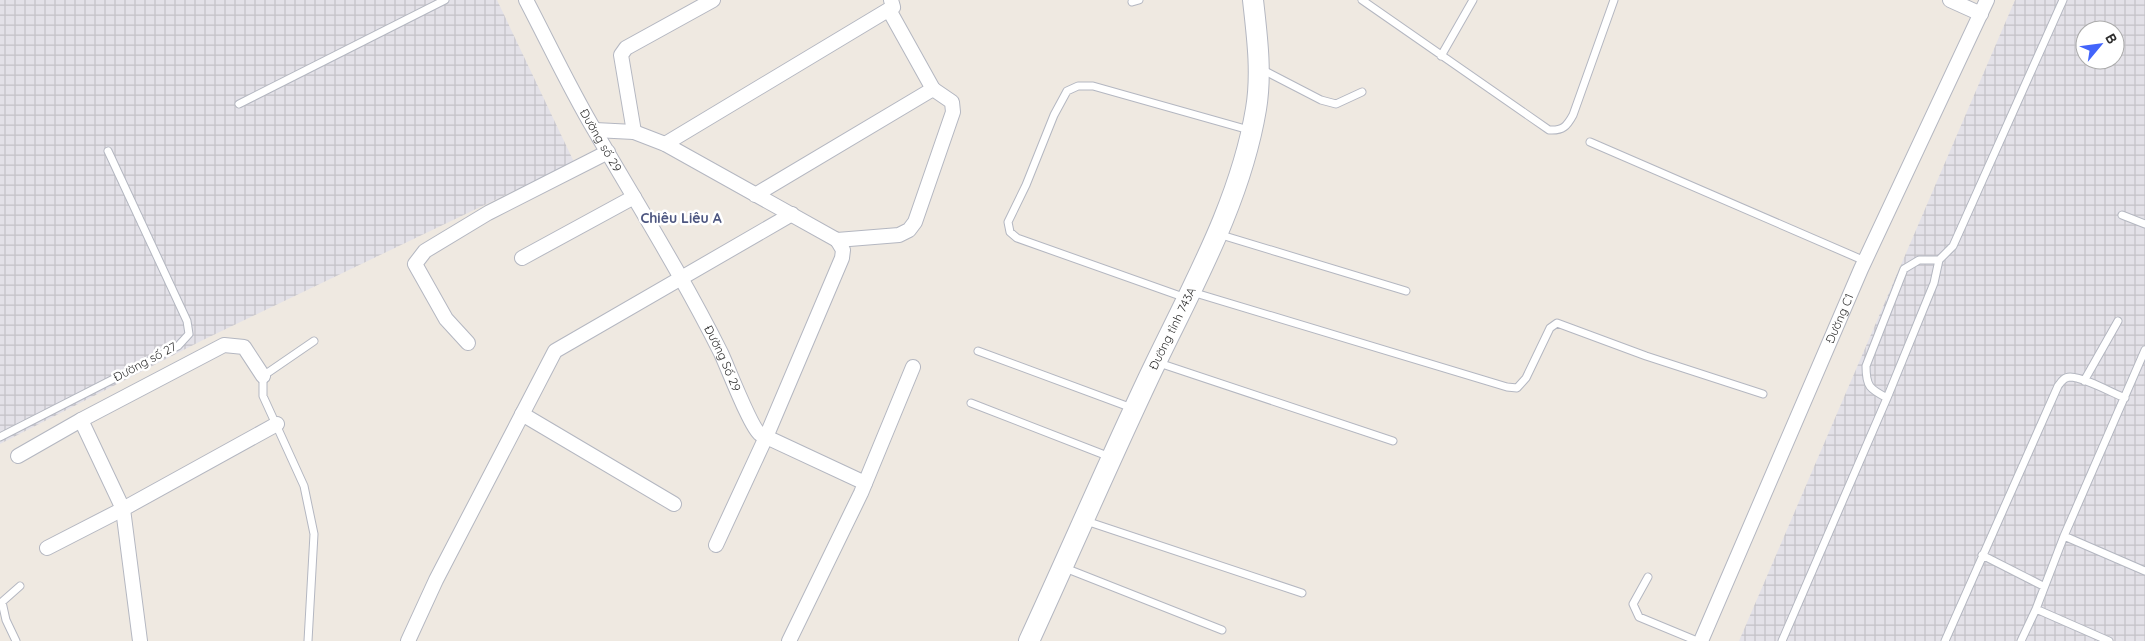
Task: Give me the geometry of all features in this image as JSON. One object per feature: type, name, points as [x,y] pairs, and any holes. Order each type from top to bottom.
[{"type":"main road","name":"Đường tỉnh 743A","points":[[1029,641],[1111,458],[1218,234],[1251,131],[1256,108],[1259,68],[1253,0]]},
{"type":"street","name":"Đường số 29","points":[[526,0],[595,130],[681,278]]},
{"type":"street","points":[[634,132],[622,55],[626,48],[713,0]]},
{"type":"street","points":[[1950,0],[1982,14]]},
{"type":"street","name":"Đường C1","points":[[1701,641],[1865,261],[1987,0]]},
{"type":"street","points":[[665,144],[890,5],[933,89],[952,102],[953,112],[915,222],[909,230],[899,235],[837,240]]},
{"type":"street","points":[[755,195],[933,89]]},
{"type":"street","points":[[595,130],[634,132],[665,144],[837,240],[843,250],[842,258],[766,437],[716,545]]},
{"type":"street","points":[[468,343],[446,319],[415,264],[425,251],[488,213],[608,152]]},
{"type":"street","points":[[522,258],[634,197]]},
{"type":"street","points":[[408,641],[436,580],[555,351],[792,214]]},
{"type":"street","name":"Đường Số 29","points":[[681,278],[733,378],[753,427],[756,432],[766,437]]},
{"type":"street","points":[[18,456],[81,420],[224,345],[244,346],[263,376]]},
{"type":"street","points":[[789,641],[865,483],[913,368]]},
{"type":"street","points":[[522,414],[674,504]]},
{"type":"street","points":[[81,420],[123,509],[140,641]]},
{"type":"street","points":[[46,548],[123,509],[278,424]]},
{"type":"street","points":[[766,437],[865,483]]},
{"type":"lane","points":[[239,104],[445,0]]},
{"type":"lane","points":[[1362,0],[1549,130],[1556,131],[1566,127],[1573,115],[1614,0]]},
{"type":"lane","points":[[1441,56],[1473,0]]},
{"type":"lane","points":[[1782,641],[1887,398],[1934,283],[1940,260],[1953,246],[2062,0]]},
{"type":"lane","points":[[1259,68],[1321,100],[1336,104],[1362,92]]},
{"type":"lane","points":[[1251,131],[1093,86],[1078,86],[1067,91],[1054,115],[1026,185],[1008,222],[1010,232],[1017,238],[1188,295],[1507,387],[1517,388],[1526,378],[1550,328],[1557,323],[1646,356],[1763,394]]},
{"type":"lane","points":[[1590,142],[1865,261]]},
{"type":"lane","name":"Đường số 27","points":[[0,436],[178,346],[188,334],[187,321],[108,150]]},
{"type":"lane","points":[[2122,216],[2145,224]]},
{"type":"lane","points":[[1218,234],[1406,291]]},
{"type":"lane","points":[[1887,398],[1870,389],[1866,380],[1869,358],[1904,269],[1919,260],[1940,260]]},
{"type":"lane","points":[[2084,381],[2118,321]]},
{"type":"lane","points":[[308,641],[314,534],[304,486],[278,424],[263,396],[263,376],[314,341]]},
{"type":"lane","points":[[2022,641],[2064,536],[2145,350]]},
{"type":"lane","points":[[978,351],[1134,409]]},
{"type":"lane","points":[[1156,362],[1393,442]]},
{"type":"lane","points":[[1945,641],[2062,380],[2069,377],[2084,381],[2124,398]]},
{"type":"lane","points":[[972,404],[1111,458]]},
{"type":"lane","points":[[1083,520],[1302,594]]},
{"type":"lane","points":[[2064,536],[2145,571]]},
{"type":"lane","points":[[1982,555],[2043,586]]},
{"type":"lane","points":[[1062,567],[1222,630]]},
{"type":"lane","points":[[1648,577],[1633,604],[1639,617],[1697,641]]},
{"type":"lane","points":[[16,641],[6,620],[2,602],[20,586]]},
{"type":"lane","points":[[2036,609],[2109,641]]},
{"type":"shaded area","points":[[0,0],[497,0],[574,162],[203,340],[0,444]]},
{"type":"shaded area","points":[[2015,0],[2145,0],[2145,641],[1739,641]]},
{"type":"district","name":"Chiêu Liêu A","points":[[681,218]]}]
